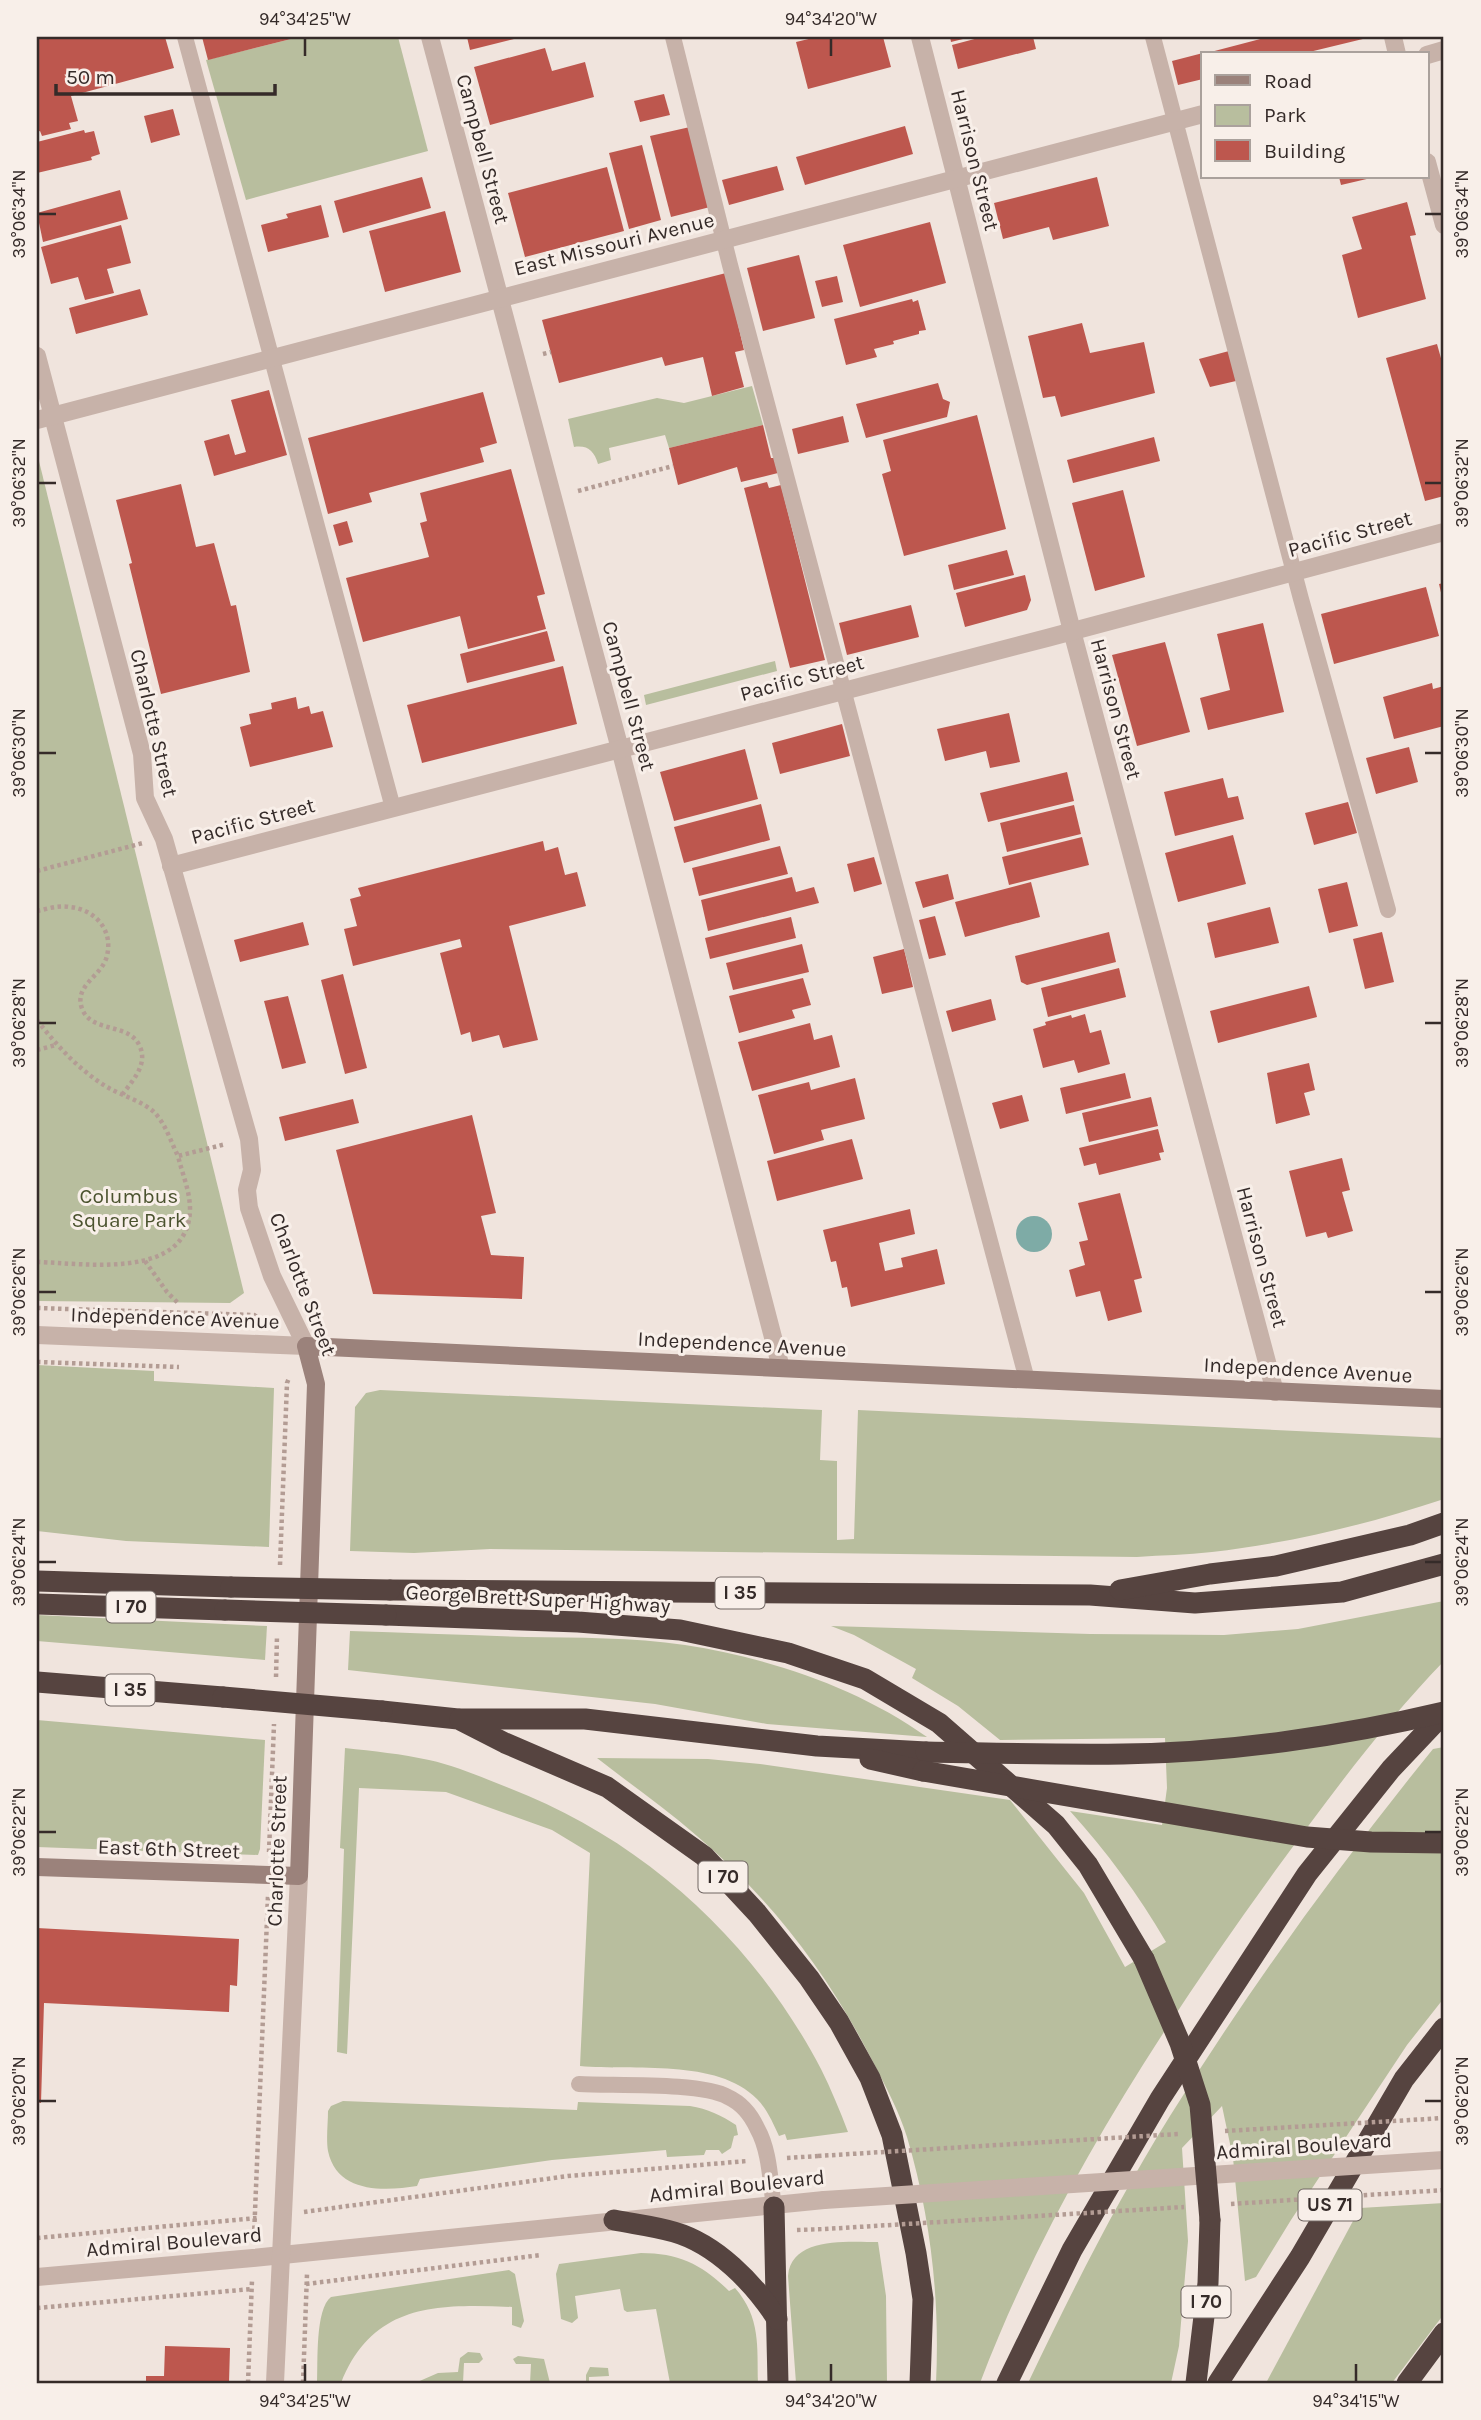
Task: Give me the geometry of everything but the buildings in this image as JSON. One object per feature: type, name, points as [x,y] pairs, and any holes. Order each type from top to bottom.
[{"type":"highway","points":[[1090,1595],[1210,1574],[1276,1566],[1410,1535],[1444,1523]]},
{"type":"highway","name":"I 35","points":[[37,1581],[390,1590],[1090,1595],[1195,1603],[1342,1592],[1444,1564]]},
{"type":"highway","points":[[37,1574],[100,1583]]},
{"type":"highway","name":"George Brett Super Highway","points":[[37,1604],[578,1622],[680,1630],[788,1653],[865,1679],[939,1723],[1056,1825],[1088,1865],[1144,1959],[1180,2043],[1200,2105],[1210,2210],[1208,2283],[1196,2383]]},
{"type":"highway","name":"I 35","points":[[37,1682],[458,1719],[585,1719],[924,1761],[1124,1754],[1254,1745],[1444,1713]]},
{"type":"highway","points":[[1007,2383],[1072,2250],[1160,2099],[1293,1895],[1391,1769],[1444,1713]]},
{"type":"highway","name":"I 70","points":[[458,1719],[505,1744],[607,1787],[704,1856],[757,1913],[809,1978],[839,2022],[870,2078],[892,2135],[916,2253],[922,2299],[920,2383]]},
{"type":"highway","points":[[924,1761],[1307,1837],[1371,1842],[1444,1843]]},
{"type":"highway","name":"US 71","points":[[1218,2383],[1300,2258],[1404,2079],[1444,2028]]},
{"type":"highway","points":[[774,2207],[778,2383]]},
{"type":"highway","points":[[614,2220],[676,2232],[721,2256],[762,2295],[777,2319]]},
{"type":"highway","points":[[1407,2383],[1444,2333]]},
{"type":"main road","name":"Independence Avenue","points":[[306,1346],[1444,1399]]},
{"type":"main road","name":"Charlotte Street","points":[[299,1877],[316,1384],[306,1346]]},
{"type":"main road","name":"East 6th Street","points":[[37,1867],[299,1877]]},
{"type":"street","name":"Campbell Street","points":[[430,37],[620,749],[781,1368]]},
{"type":"street","name":"Harrison Street","points":[[920,37],[1072,631],[1275,1392]]},
{"type":"street","name":"East Missouri Avenue","points":[[45,418],[1201,114]]},
{"type":"street","points":[[1428,166],[1444,225]]},
{"type":"street","name":"Charlotte Street","points":[[37,356],[45,418],[142,754],[145,798],[164,839],[249,1139],[252,1170],[247,1190],[249,1208],[272,1276],[306,1346]]},
{"type":"street","name":"Pacific Street","points":[[171,866],[1444,532]]},
{"type":"street","name":"Independence Avenue","points":[[37,1335],[306,1346]]},
{"type":"street","name":"Charlotte Street","points":[[275,2383],[299,1877]]},
{"type":"street","name":"Admiral Boulevard","points":[[37,2277],[281,2256],[824,2200],[1444,2160]]},
{"type":"lane","points":[[186,37],[393,808]]},
{"type":"lane","points":[[673,37],[724,239],[1027,1380]]},
{"type":"lane","points":[[1153,37],[1294,572],[1388,910]]},
{"type":"lane","points":[[579,2084],[708,2089],[729,2097],[747,2111],[759,2130],[767,2160],[774,2207]]},
{"type":"path","points":[[543,354],[551,352]]},
{"type":"path","points":[[578,491],[673,466]]},
{"type":"path","points":[[37,872],[148,842]]},
{"type":"path","points":[[37,911],[67,906],[83,909],[94,915],[103,925],[108,937],[106,958],[102,968],[85,987],[81,995],[82,1005],[84,1013],[90,1019],[130,1034],[138,1041],[142,1051],[139,1071],[122,1094]]},
{"type":"path","points":[[37,1020],[56,1045],[88,1074],[153,1111],[164,1124],[177,1156],[188,1196],[188,1222],[184,1234],[164,1255],[145,1262],[118,1264],[37,1262]]},
{"type":"path","points":[[37,1050],[56,1045]]},
{"type":"path","points":[[177,1156],[230,1143]]},
{"type":"path","points":[[145,1262],[179,1304]]},
{"type":"path","points":[[1222,2131],[1444,2118]]},
{"type":"path","points":[[37,2238],[283,2215],[568,2176],[818,2155],[1180,2134]]},
{"type":"path","points":[[775,2232],[1210,2210],[1444,2190]]},
{"type":"path","points":[[37,2308],[280,2287],[550,2254]]},
{"type":"green space","points":[[299,37],[398,37],[428,151],[246,200],[206,60]]},
{"type":"green space","points":[[752,386],[763,425],[669,448],[665,435],[609,448],[611,460],[598,464],[590,450],[574,447],[568,419],[657,398],[684,403]]},
{"type":"green space","name":"Columbus Square Park","points":[[37,453],[244,1293],[230,1303],[37,1301]]},
{"type":"green space","points":[[775,661],[777,671],[646,705],[644,695]]},
{"type":"green space","points":[[37,1365],[154,1371],[154,1381],[274,1388],[269,1547],[126,1541],[37,1531]]},
{"type":"green space","points":[[380,1390],[822,1410],[820,1460],[837,1461],[837,1540],[854,1539],[858,1410],[1444,1438],[1444,1499],[1387,1517],[1300,1538],[1203,1553],[1137,1557],[490,1549],[414,1553],[350,1551],[355,1407],[366,1393]]},
{"type":"green space","points":[[1444,1601],[1444,1661],[1377,1737],[1315,1817],[1232,1931],[1150,2054],[1074,2182],[1039,2248],[980,2383],[936,2383],[937,2321],[932,2259],[915,2167],[896,2108],[855,2028],[796,1939],[749,1885],[685,1826],[597,1758],[708,1759],[760,1764],[1010,1800],[1084,1893],[1125,1967],[1166,1942],[1121,1874],[1070,1811],[1162,1825],[1167,1788],[1165,1738],[1000,1740],[958,1706],[912,1678],[916,1669],[854,1635],[831,1626],[1224,1635],[1298,1629]]},
{"type":"green space","points":[[37,1615],[267,1626],[265,1660],[37,1641]]},
{"type":"green space","points":[[350,1631],[625,1639],[685,1645],[748,1658],[811,1677],[871,1703],[927,1737],[767,1724],[655,1704],[348,1670]]},
{"type":"green space","points":[[37,1720],[265,1740],[258,1855],[37,1847]]},
{"type":"green space","points":[[1444,1747],[1444,1998],[1407,2045],[1256,2277],[1245,2281],[1233,2158],[1222,2106],[1182,2148],[1188,2241],[1179,2346],[1171,2383],[1028,2383],[1113,2214],[1200,2068],[1263,1974],[1363,1838],[1433,1749]]},
{"type":"green space","points":[[345,1748],[429,1760],[480,1776],[558,1810],[605,1836],[649,1866],[691,1900],[763,1978],[794,2022],[821,2069],[848,2132],[787,2140],[785,2134],[779,2136],[757,2099],[740,2086],[720,2077],[673,2069],[580,2066],[590,1853],[552,1830],[446,1792],[359,1788],[347,2054],[337,2052],[344,1849],[340,1848]]},
{"type":"green space","points":[[343,2101],[577,2110],[578,2102],[690,2106],[720,2115],[730,2121],[736,2125],[738,2135],[734,2136],[731,2148],[722,2154],[719,2150],[706,2150],[704,2155],[667,2157],[666,2150],[552,2160],[420,2179],[417,2186],[377,2188],[352,2182],[341,2175],[333,2165],[327,2146],[328,2111],[331,2106]]},
{"type":"green space","points":[[1444,2203],[1444,2314],[1392,2383],[1266,2383],[1360,2208]]},
{"type":"green space","points":[[878,2242],[886,2296],[887,2383],[796,2383],[788,2276],[792,2263],[799,2254],[823,2244]]},
{"type":"green space","points":[[641,2253],[667,2255],[690,2262],[710,2274],[729,2291],[735,2288],[749,2310],[756,2333],[758,2383],[670,2383],[656,2309],[627,2312],[624,2310],[620,2289],[575,2296],[578,2318],[572,2323],[561,2319],[556,2274],[559,2264]]},
{"type":"green space","points":[[509,2270],[515,2274],[524,2321],[521,2328],[512,2325],[512,2307],[458,2306],[410,2314],[389,2323],[371,2337],[354,2357],[341,2383],[317,2383],[320,2324],[326,2303],[331,2297]]},
{"type":"green space","points":[[468,2352],[480,2353],[483,2359],[479,2363],[464,2363],[463,2383],[415,2383],[438,2373],[458,2372],[460,2358]]},
{"type":"green space","points":[[518,2356],[544,2359],[550,2383],[530,2383],[531,2364],[516,2364],[513,2359]]},
{"type":"green space","points":[[590,2367],[608,2368],[609,2376],[589,2377],[589,2383],[586,2383]]},
{"type":"water","points":[[1034,1216],[1047,1221],[1052,1234],[1047,1247],[1034,1252],[1021,1247],[1016,1234],[1021,1221]]}]
